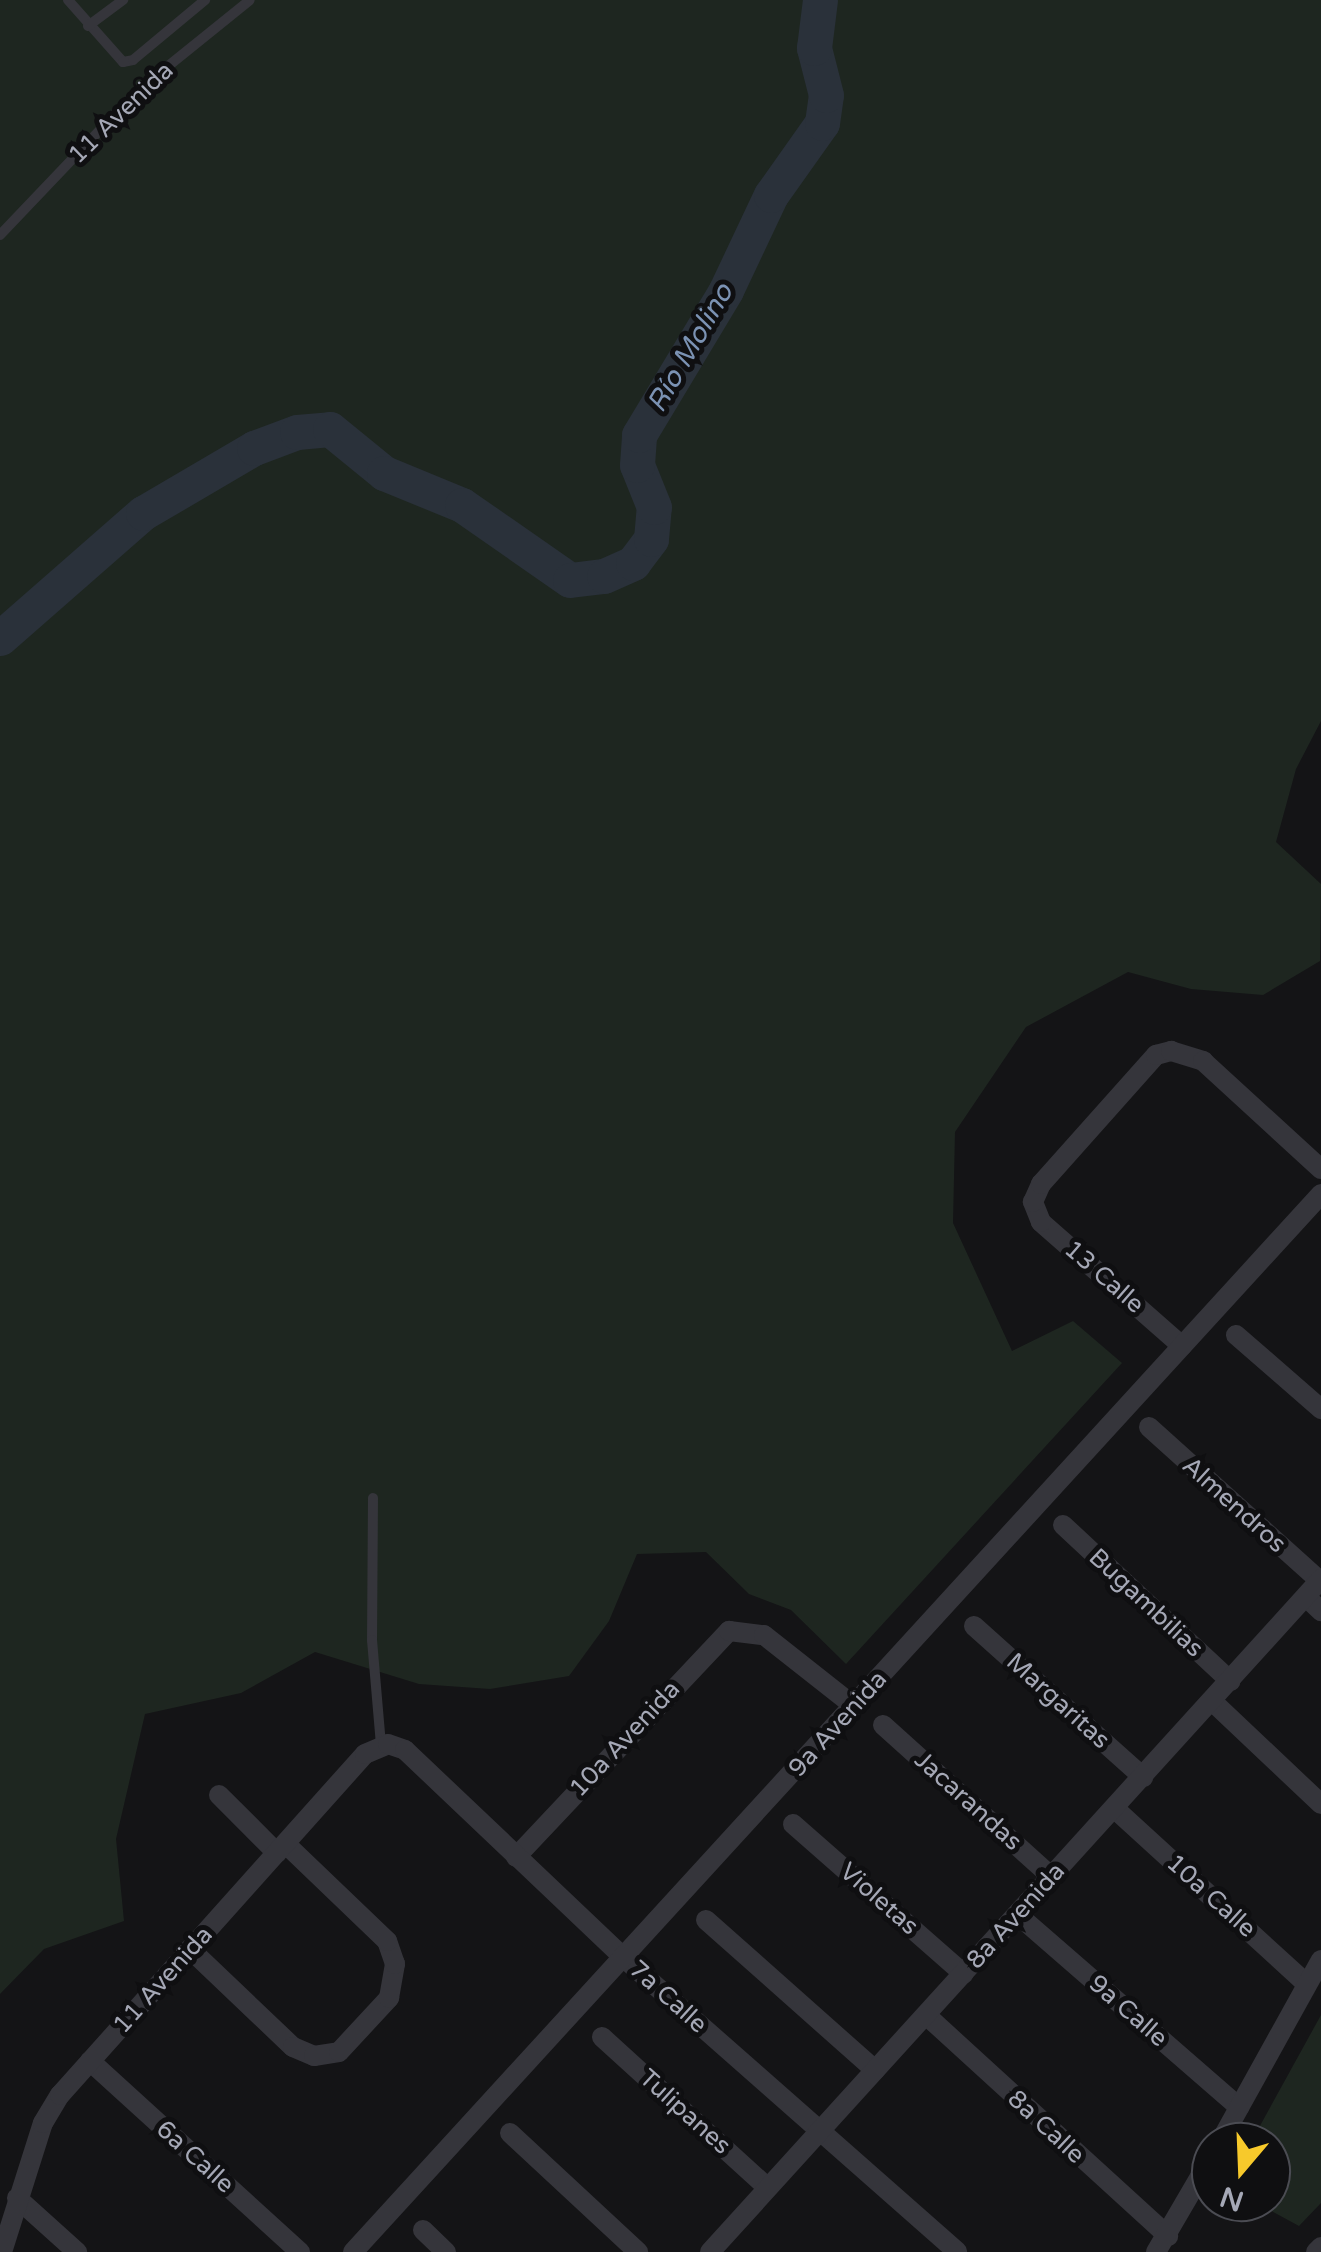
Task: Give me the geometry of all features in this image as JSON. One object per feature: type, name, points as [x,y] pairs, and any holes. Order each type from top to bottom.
[{"type":"street","name":"13 Calle","points":[[1182,1346],[1041,1222],[1034,1202],[1041,1184],[1156,1055],[1187,1052],[1321,1169]]},
{"type":"street","name":"9a Avenida","points":[[352,2252],[1321,1194]]},
{"type":"street","points":[[1236,1335],[1321,1409]]},
{"type":"street","name":"Almendros","points":[[1149,1428],[1317,1592]]},
{"type":"street","name":"Bugambilias","points":[[1063,1525],[1230,1681]]},
{"type":"street","name":"8a Avenida","points":[[719,2249],[767,2186],[1230,1681],[1317,1592]]},
{"type":"street","name":"Margaritas","points":[[974,1626],[1143,1777]]},
{"type":"street","name":"10a Avenida","points":[[516,1857],[720,1636],[739,1629],[764,1635],[854,1706]]},
{"type":"street","points":[[1212,1701],[1321,1804]]},
{"type":"street","name":"Jacarandas","points":[[883,1725],[1052,1877]]},
{"type":"street","name":"11 Avenida","points":[[2,2252],[43,2122],[90,2062],[281,1848],[366,1754],[382,1744]]},
{"type":"street","name":"7a Calle","points":[[382,1744],[405,1750],[624,1958],[958,2252]]},
{"type":"street","points":[[190,1950],[293,2047],[314,2056],[339,2052],[389,1998],[395,1964],[377,1928],[218,1795]]},
{"type":"street","name":"10a Calle","points":[[1114,1808],[1308,1984]]},
{"type":"street","name":"Violetas","points":[[794,1824],[964,1974]]},
{"type":"street","name":"9a Calle","points":[[1018,1915],[1239,2107]]},
{"type":"street","points":[[706,1920],[874,2070]]},
{"type":"street","points":[[1231,2122],[1321,1960]]},
{"type":"street","name":"8a Calle","points":[[926,2015],[1162,2244]]},
{"type":"street","name":"Tulipanes","points":[[602,2037],[767,2186]]},
{"type":"street","name":"6a Calle","points":[[90,2062],[300,2252]]},
{"type":"street","points":[[510,2133],[638,2252]]},
{"type":"street","points":[[1162,2244],[1191,2193]]},
{"type":"street","points":[[17,2198],[77,2252]]},
{"type":"street","points":[[423,2230],[446,2252]]},
{"type":"lane","points":[[68,0],[113,56],[134,60],[205,0]]},
{"type":"lane","points":[[88,26],[124,0]]},
{"type":"lane","name":"11 Avenida","points":[[0,235],[136,92],[250,0]]},
{"type":"lane","points":[[373,1498],[372,1640],[382,1744]]},
{"type":"shaded area","points":[[0,0],[1321,0],[1321,721],[1296,769],[1276,842],[1321,884],[1320,961],[1263,995],[1191,989],[1128,972],[1026,1027],[955,1132],[953,1223],[1012,1351],[1073,1321],[1122,1363],[846,1664],[791,1610],[749,1594],[706,1552],[637,1554],[609,1621],[569,1676],[490,1689],[419,1684],[315,1652],[241,1693],[145,1714],[116,1839],[124,1921],[44,1949],[0,1994]]},
{"type":"shaded area","points":[[1321,2015],[1321,2203],[1299,2226],[1291,2222],[1291,2122],[1262,2122]]},
{"type":"waterway","name":"Río Molino","points":[[0,638],[143,513],[254,448],[297,432],[330,429],[384,473],[462,505],[570,580],[604,576],[633,563],[651,539],[654,507],[637,465],[639,435],[726,290],[771,195],[822,123],[826,95],[814,48],[820,0]]}]
